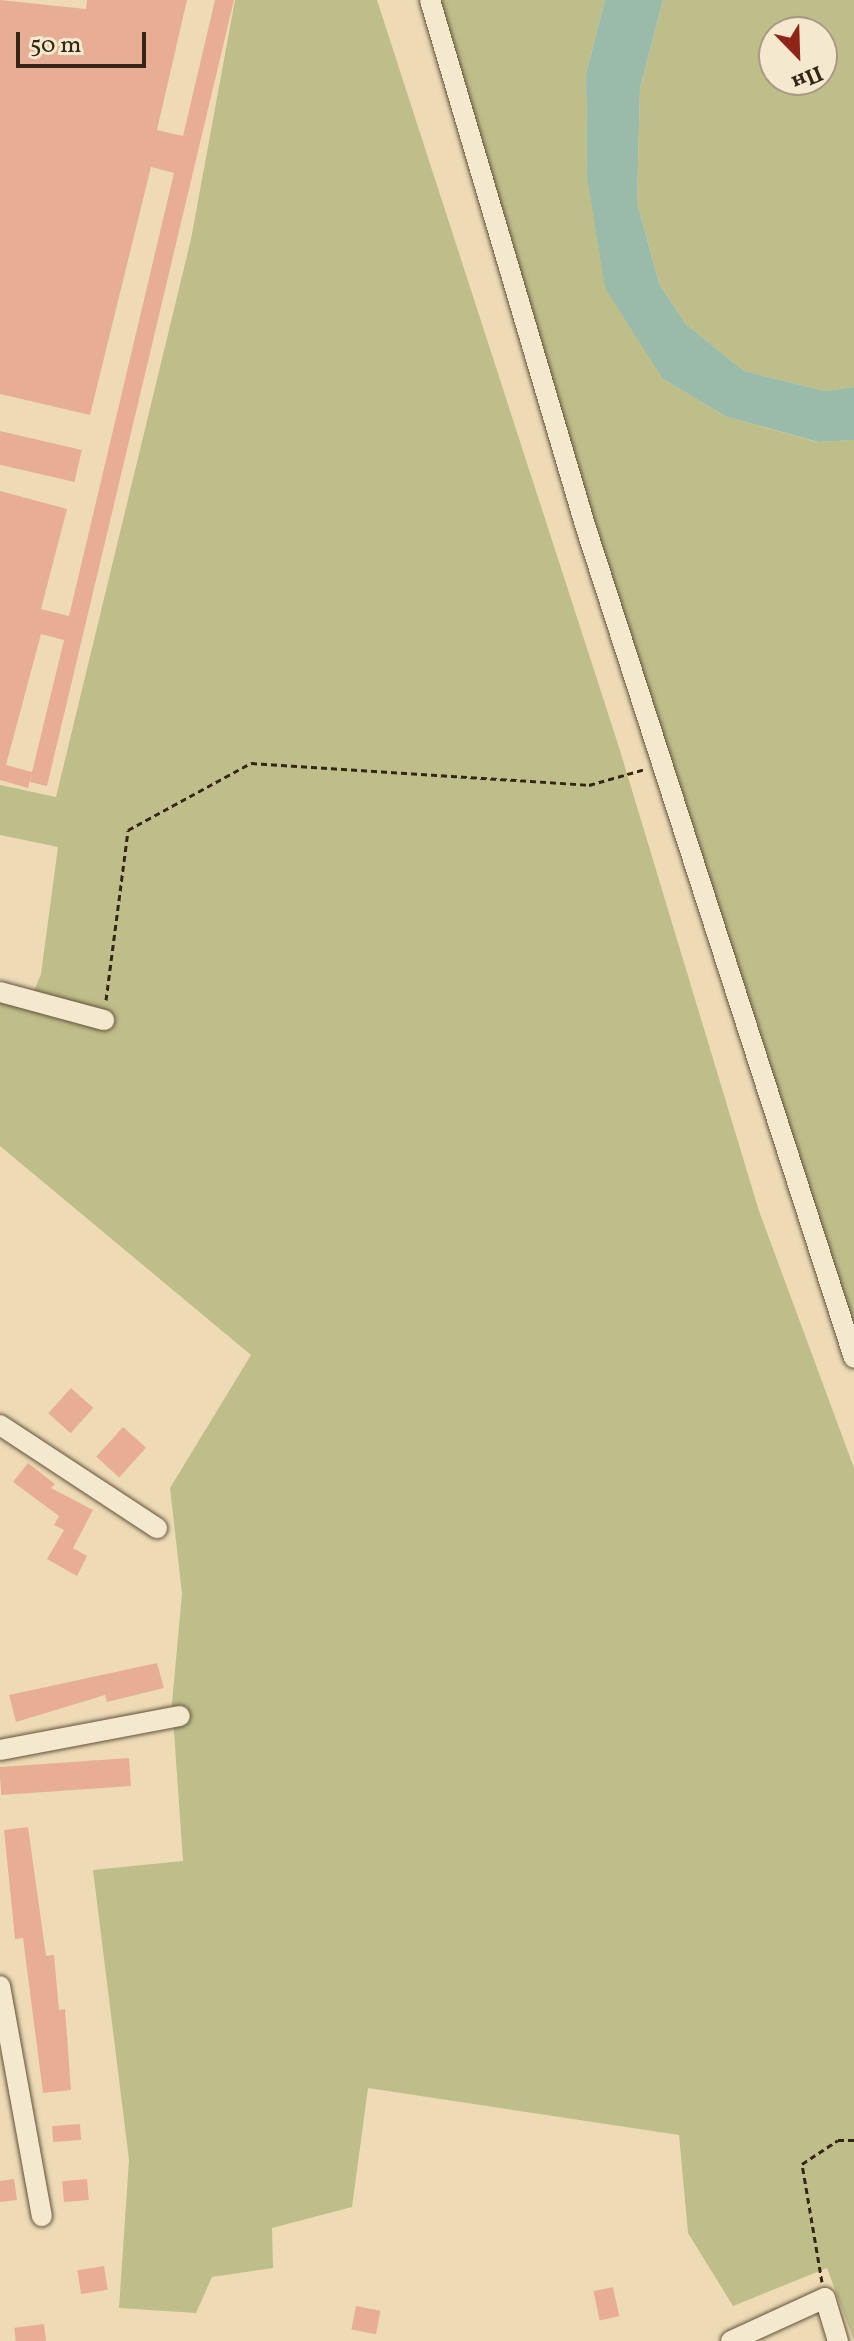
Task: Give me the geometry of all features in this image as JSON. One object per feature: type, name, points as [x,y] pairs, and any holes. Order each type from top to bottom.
[{"type":"street","points":[[430,0],[664,763],[854,1358]]},
{"type":"street","points":[[0,992],[104,1020]]},
{"type":"street","points":[[0,1425],[157,1528]]},
{"type":"street","points":[[0,1750],[180,1716]]},
{"type":"street","points":[[0,1986],[42,2216]]},
{"type":"street","points":[[731,2341],[825,2298],[838,2341]]},
{"type":"path","points":[[104,1020],[128,830],[251,763],[589,785],[664,763]]},
{"type":"path","points":[[825,2298],[802,2164],[838,2140],[854,2140]]},
{"type":"green space","points":[[235,0],[377,0],[618,744],[759,1211],[854,1468],[854,2341],[827,2268],[733,2306],[688,2233],[679,2135],[368,2088],[352,2207],[272,2228],[273,2268],[212,2277],[196,2313],[119,2308],[129,2160],[93,1870],[183,1861],[172,1703],[182,1594],[170,1488],[251,1355],[0,1146],[0,996],[29,1003],[41,974],[58,847],[0,835],[0,785],[56,797],[191,239]]},
{"type":"green space","points":[[439,0],[605,0],[586,74],[587,176],[663,379],[725,416],[817,442],[854,440],[854,1338],[538,350]]},
{"type":"green space","points":[[663,0],[854,0],[854,387],[825,391],[744,371],[686,324],[660,286],[637,203],[640,88]]},
{"type":"shaded area","points":[[605,0],[663,0],[640,88],[637,203],[660,286],[686,324],[744,371],[825,391],[854,387],[854,440],[818,442],[725,416],[663,379],[605,288],[587,176],[586,74]]},
{"type":"building","points":[[0,0],[86,9],[87,0],[187,0],[157,130],[183,136],[215,0],[234,0],[47,786],[30,782],[32,772],[28,788],[0,780],[0,491],[67,509],[41,609],[69,616],[174,173],[151,167],[90,415],[0,394]],"holes":[[[41,634],[64,640],[32,772],[6,765]]]},
{"type":"building","points":[[0,431],[82,450],[74,482],[0,465]]},
{"type":"building","points":[[71,1388],[93,1408],[71,1433],[48,1413]]},
{"type":"building","points":[[123,1427],[146,1448],[119,1477],[96,1457]]},
{"type":"building","points":[[28,1463],[55,1484],[51,1488],[93,1510],[73,1548],[87,1556],[77,1576],[47,1559],[64,1530],[54,1525],[59,1516],[13,1482]]},
{"type":"building","points":[[157,1663],[164,1688],[107,1702],[105,1695],[16,1722],[9,1695]]},
{"type":"building","points":[[129,1758],[131,1786],[1,1795],[0,1767]]},
{"type":"building","points":[[28,1827],[46,1956],[54,1955],[59,2010],[65,2009],[71,2090],[43,2093],[23,1938],[15,1939],[4,1830]]},
{"type":"building","points":[[80,2124],[81,2140],[53,2142],[52,2126]]},
{"type":"building","points":[[14,2179],[17,2200],[0,2202],[0,2181]]},
{"type":"building","points":[[87,2179],[89,2200],[64,2202],[62,2181]]},
{"type":"building","points":[[104,2266],[108,2290],[81,2294],[77,2270]]},
{"type":"building","points":[[613,2287],[619,2316],[600,2321],[593,2291]]},
{"type":"building","points":[[356,2306],[381,2311],[376,2334],[351,2330]]},
{"type":"building","points":[[44,2324],[46,2341],[16,2341],[14,2328]]}]
